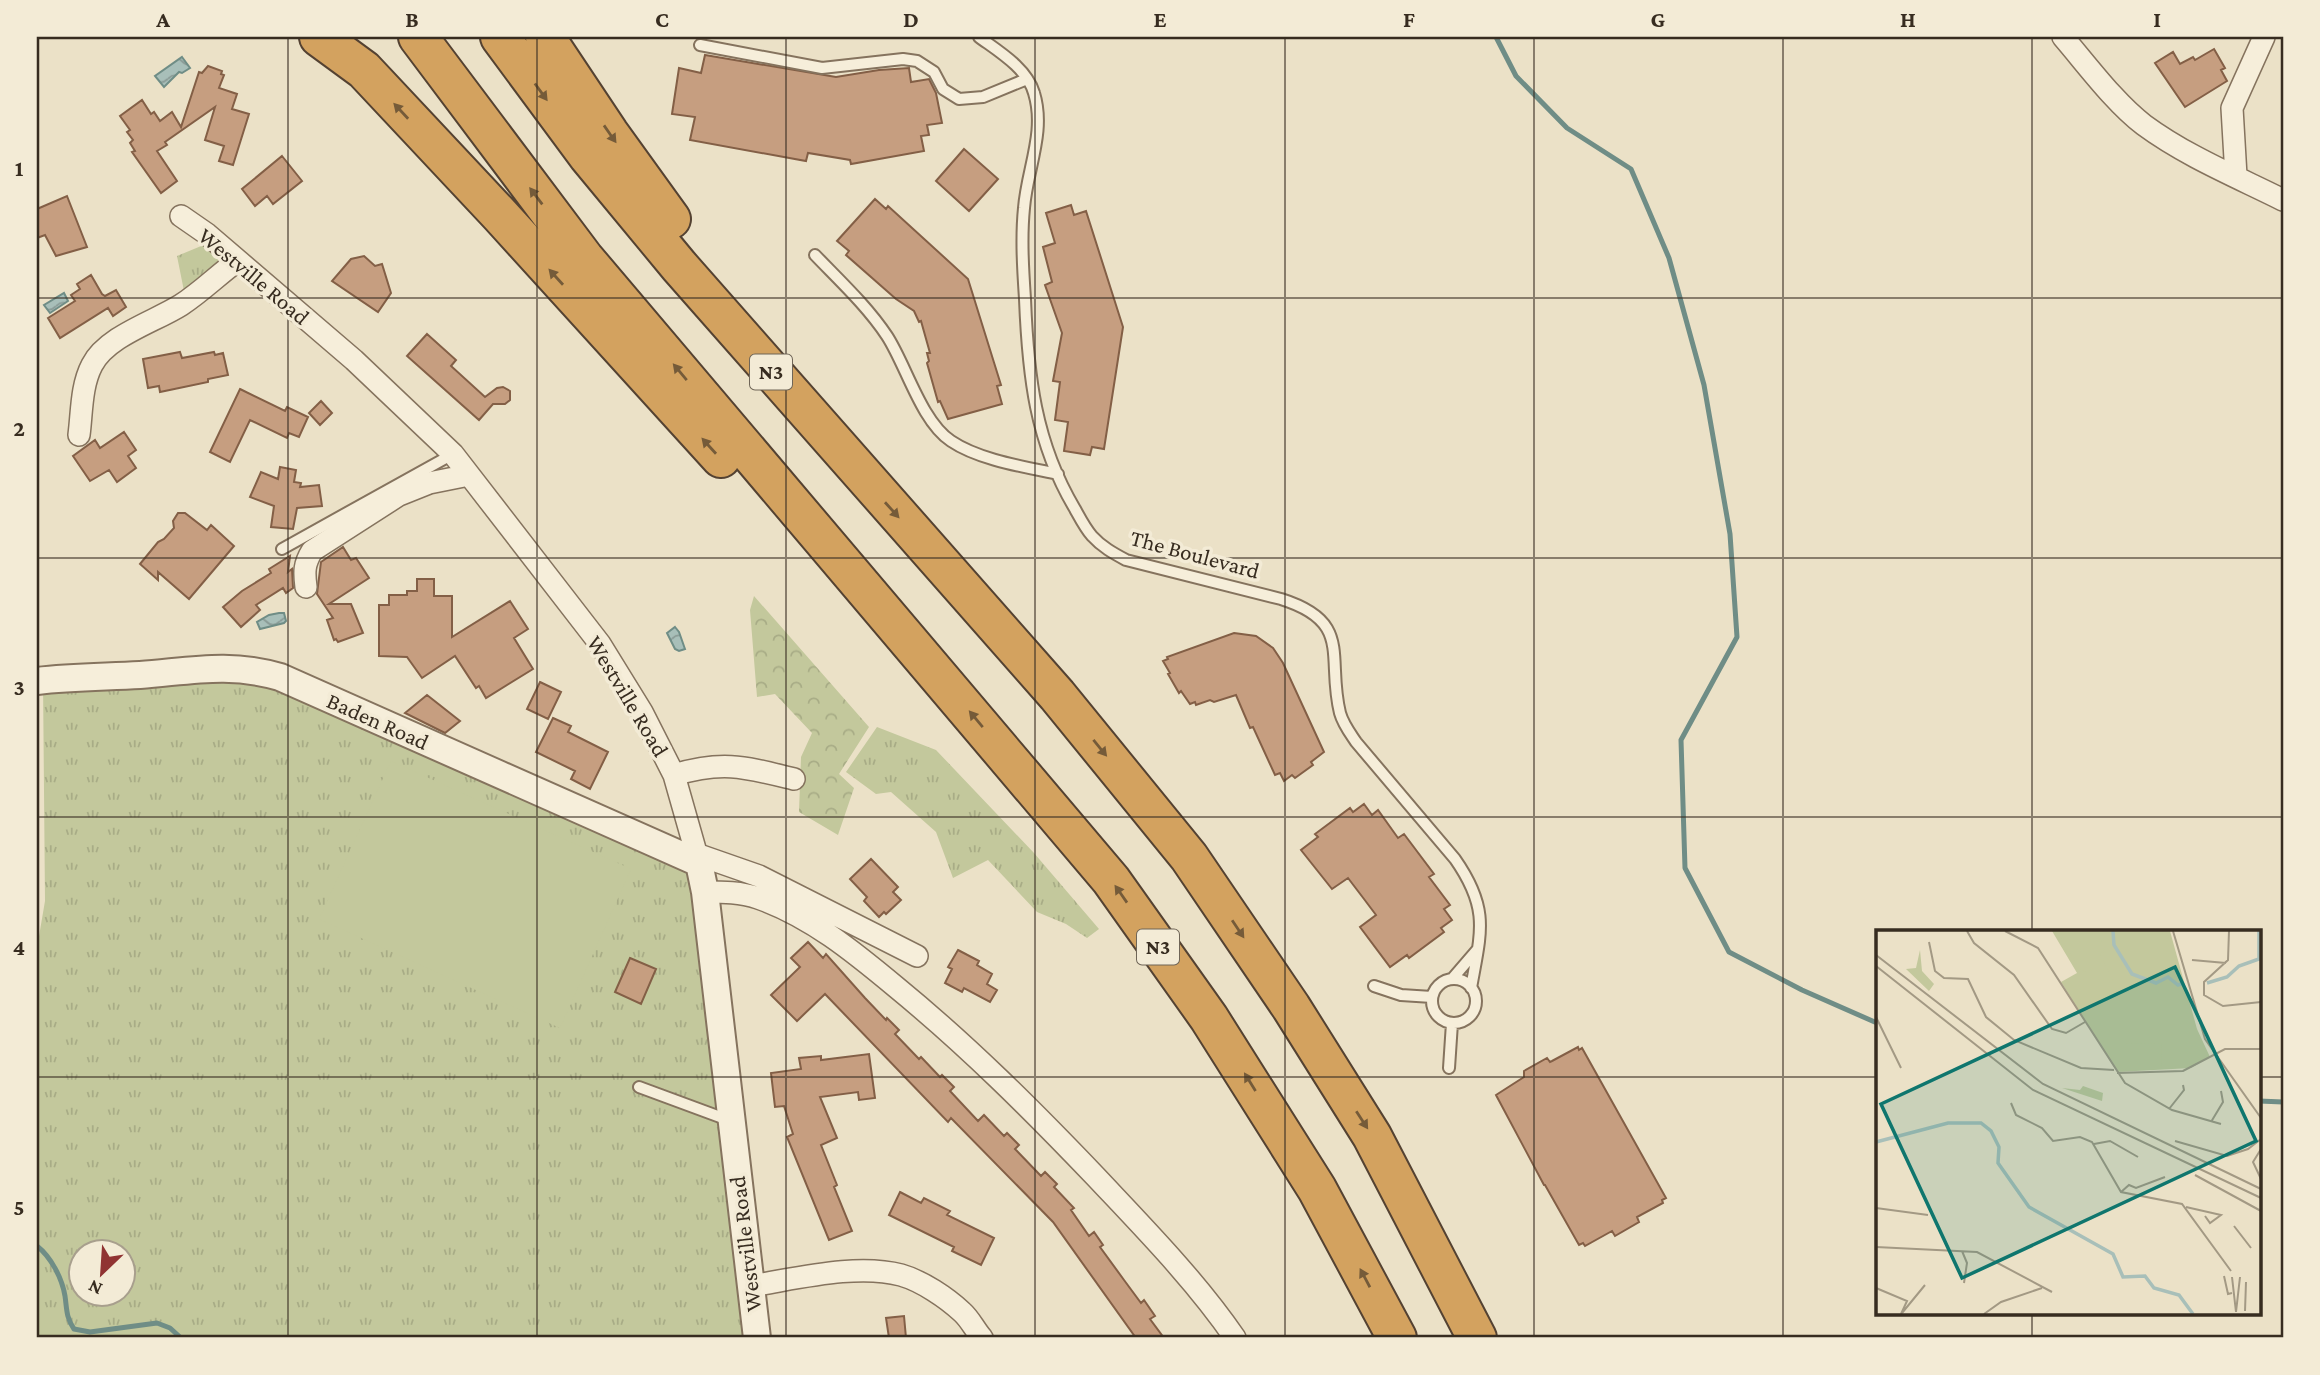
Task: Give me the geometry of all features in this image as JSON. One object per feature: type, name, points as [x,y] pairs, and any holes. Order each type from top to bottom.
[{"type":"highway","points":[[319,37],[364,70],[500,215],[715,453],[867,592]]},
{"type":"highway","name":"N3","points":[[418,37],[584,258],[1111,880],[1209,1018],[1317,1189],[1397,1338]]},
{"type":"highway","name":"N3","points":[[500,37],[588,156],[670,256],[1057,695],[1189,857],[1291,1007],[1373,1136],[1477,1338]]},
{"type":"highway","points":[[545,37],[667,213],[785,356],[866,481]]},
{"type":"street","points":[[2063,37],[2143,124],[2184,150],[2283,200]]},
{"type":"street","points":[[2236,176],[2232,108],[2264,37]]},
{"type":"street","name":"Westville Road","points":[[181,216],[207,234],[354,360],[453,454],[600,644],[642,712],[674,775],[705,892],[757,1338]]},
{"type":"street","points":[[79,435],[85,385],[99,354],[114,341],[183,303],[237,261]]},
{"type":"street","points":[[306,587],[305,562],[313,551],[399,495],[429,483],[469,475]]},
{"type":"street","name":"Baden Road","points":[[37,681],[236,668],[280,677],[698,858]]},
{"type":"street","points":[[674,775],[703,766],[723,765],[751,768],[794,779]]},
{"type":"street","points":[[698,858],[759,876],[917,956]]},
{"type":"street","points":[[705,892],[727,892],[756,897],[787,912],[855,953],[916,1003],[1015,1092],[1128,1211],[1235,1338]]},
{"type":"street","points":[[750,1286],[869,1271],[903,1276],[933,1291],[963,1313],[982,1338]]},
{"type":"lane","name":"The Boulevard","points":[[979,37],[1014,64],[1034,90],[1039,119],[1024,206],[1026,326],[1031,389],[1044,439],[1065,492],[1090,534],[1106,550],[1144,566],[1303,606],[1316,614],[1334,644],[1341,716],[1356,743],[1423,818],[1469,878],[1481,913],[1471,988]]},
{"type":"lane","points":[[700,45],[822,68],[903,59],[917,61],[934,72],[943,89],[958,99],[983,97],[1027,79]]},
{"type":"lane","points":[[815,255],[884,332],[899,355],[913,390],[949,440],[1008,463],[1058,474]]},
{"type":"lane","points":[[282,549],[453,454]]},
{"type":"lane","points":[[1452,979],[1471,988],[1476,1001],[1471,1015],[1459,1023],[1439,1018],[1434,1012],[1432,998],[1438,985],[1452,979],[1478,948]]},
{"type":"lane","points":[[1374,986],[1401,995],[1432,998]]},
{"type":"lane","points":[[1449,1068],[1452,1023]]},
{"type":"lane","points":[[639,1087],[731,1121]]},
{"type":"green space","points":[[206,244],[223,261],[184,291],[177,256]]},
{"type":"green space","points":[[754,596],[869,727],[839,774],[854,788],[838,835],[799,812],[801,757],[812,733],[775,694],[757,697],[750,610]]},
{"type":"green space","points":[[233,670],[697,866],[752,1338],[37,1338],[37,948],[45,901],[43,681]]},
{"type":"green space","points":[[877,727],[936,750],[1034,853],[1099,929],[1087,938],[1066,924],[1037,912],[988,860],[953,878],[936,832],[891,792],[876,794],[846,772]]},
{"type":"green space","points":[[391,761],[631,869],[560,1028],[319,919]]},
{"type":"water","points":[[182,57],[190,68],[179,72],[164,87],[155,76]]},
{"type":"water","points":[[64,293],[68,301],[50,313],[44,305]]},
{"type":"water","points":[[284,613],[284,623],[260,629],[257,622]]},
{"type":"water","points":[[675,627],[685,649],[679,651],[675,649],[667,633]]},
{"type":"building","points":[[2214,49],[2225,68],[2221,70],[2227,81],[2185,107],[2155,63],[2173,52],[2180,64],[2193,57],[2195,60]]},
{"type":"building","points":[[705,55],[836,77],[909,68],[911,82],[929,79],[936,93],[942,123],[927,125],[929,135],[921,136],[924,151],[851,164],[850,160],[808,153],[806,161],[690,140],[695,117],[672,114],[679,68],[701,73]]},
{"type":"building","points":[[208,66],[222,71],[221,74],[224,75],[219,88],[237,94],[232,109],[249,114],[233,165],[219,161],[224,146],[205,140],[215,107],[165,142],[167,145],[157,151],[177,181],[161,193],[132,152],[135,151],[130,143],[133,140],[127,132],[130,130],[120,116],[142,100],[151,114],[154,112],[160,121],[172,112],[181,127],[199,72],[202,73]]},
{"type":"building","points":[[964,149],[998,179],[969,211],[936,181]]},
{"type":"building","points":[[282,156],[302,181],[273,204],[267,196],[255,206],[242,189]]},
{"type":"building","points":[[67,196],[87,247],[56,256],[45,235],[37,238],[37,209]]},
{"type":"building","points":[[875,199],[886,209],[888,206],[968,279],[1001,385],[997,386],[1002,404],[948,419],[940,401],[938,402],[927,363],[927,353],[930,353],[921,321],[919,322],[914,311],[896,299],[846,255],[849,251],[837,241]]},
{"type":"building","points":[[1071,205],[1074,215],[1086,211],[1123,327],[1104,449],[1092,447],[1090,455],[1064,451],[1068,422],[1055,420],[1060,382],[1053,381],[1062,333],[1045,285],[1052,282],[1043,247],[1055,243],[1046,213]]},
{"type":"building","points":[[364,256],[375,266],[382,264],[391,293],[378,312],[332,281],[351,259]]},
{"type":"building","points":[[91,275],[102,294],[105,296],[116,290],[126,307],[113,316],[108,308],[60,338],[48,318],[75,301],[71,295],[80,289],[77,284]]},
{"type":"building","points":[[427,334],[456,360],[451,366],[485,397],[503,387],[510,391],[510,400],[505,404],[493,404],[479,420],[407,356]]},
{"type":"building","points":[[180,352],[182,358],[223,353],[228,375],[160,392],[159,386],[148,388],[143,359]]},
{"type":"building","points":[[240,389],[285,411],[287,407],[308,417],[299,437],[289,433],[287,438],[250,420],[230,462],[210,452]]},
{"type":"building","points":[[321,401],[332,413],[320,425],[309,413]]},
{"type":"building","points":[[124,432],[136,450],[128,456],[136,468],[117,482],[109,470],[90,481],[73,456],[95,440],[100,448]]},
{"type":"building","points":[[280,467],[296,470],[294,482],[301,483],[300,487],[319,485],[322,506],[297,508],[293,529],[271,527],[274,506],[250,497],[261,472],[278,479]]},
{"type":"building","points":[[178,513],[185,513],[207,530],[211,525],[234,546],[189,599],[158,572],[158,580],[140,564],[174,528],[173,521]]},
{"type":"building","points":[[343,547],[351,560],[356,558],[369,578],[329,604],[351,604],[363,633],[338,642],[334,640],[327,620],[333,618],[317,594],[321,562]]},
{"type":"building","points":[[290,556],[288,572],[292,569],[293,588],[286,593],[283,588],[256,605],[260,610],[241,627],[223,607],[271,573],[269,569]]},
{"type":"building","points":[[417,579],[434,579],[434,596],[452,596],[452,637],[510,601],[528,629],[514,638],[533,669],[486,698],[479,686],[476,688],[455,656],[422,678],[407,657],[379,656],[379,605],[389,605],[389,595],[407,595],[407,591],[417,591]]},
{"type":"building","points":[[1234,633],[1256,636],[1273,648],[1283,663],[1324,752],[1311,762],[1313,765],[1295,778],[1292,775],[1284,781],[1280,773],[1275,775],[1236,695],[1214,702],[1210,700],[1196,705],[1195,702],[1190,704],[1181,691],[1179,693],[1168,674],[1170,673],[1163,661],[1168,659],[1167,657]]},
{"type":"building","points":[[540,682],[561,692],[548,719],[527,709]]},
{"type":"building","points":[[427,695],[460,721],[445,733],[405,713]]},
{"type":"building","points":[[553,718],[571,726],[568,732],[608,752],[590,789],[571,779],[575,771],[536,752]]},
{"type":"building","points":[[1364,804],[1372,815],[1378,810],[1398,838],[1404,834],[1434,874],[1429,877],[1450,905],[1444,909],[1452,920],[1441,928],[1444,932],[1409,958],[1407,955],[1390,967],[1360,927],[1376,915],[1364,899],[1348,878],[1332,889],[1301,850],[1318,837],[1315,834],[1350,808],[1353,812]]},
{"type":"building","points":[[871,859],[898,887],[893,892],[901,900],[879,917],[864,901],[867,897],[850,879]]},
{"type":"building","points":[[808,942],[823,958],[826,954],[886,1020],[887,1018],[899,1030],[895,1034],[919,1059],[921,1057],[954,1087],[950,1091],[978,1121],[984,1115],[1004,1136],[1007,1133],[1019,1145],[1015,1149],[1041,1176],[1045,1172],[1057,1184],[1054,1187],[1074,1208],[1071,1210],[1089,1236],[1094,1232],[1103,1245],[1100,1247],[1124,1280],[1141,1303],[1144,1300],[1155,1316],[1150,1319],[1164,1338],[1136,1338],[1053,1222],[951,1118],[948,1122],[825,994],[797,1021],[771,995],[800,967],[791,958]]},
{"type":"building","points":[[958,950],[979,961],[977,965],[992,974],[987,984],[997,990],[990,1002],[964,988],[962,992],[945,983],[952,969],[948,967]]},
{"type":"building","points":[[630,958],[656,969],[641,1004],[615,992]]},
{"type":"building","points":[[1578,1047],[1579,1050],[1582,1048],[1666,1198],[1662,1200],[1663,1203],[1637,1217],[1639,1222],[1615,1236],[1612,1231],[1585,1246],[1583,1243],[1579,1245],[1496,1095],[1524,1077],[1524,1071],[1547,1058],[1550,1062]]},
{"type":"building","points":[[869,1054],[875,1098],[859,1100],[858,1092],[820,1097],[837,1138],[821,1145],[852,1231],[829,1240],[787,1137],[793,1134],[784,1106],[775,1107],[771,1073],[801,1069],[799,1058],[821,1056],[821,1060]]},
{"type":"building","points":[[900,1192],[921,1203],[924,1198],[950,1211],[947,1215],[994,1238],[981,1265],[952,1251],[954,1247],[889,1215]]},
{"type":"building","points":[[904,1316],[906,1338],[889,1338],[886,1318]]},
{"type":"waterway","points":[[1496,37],[1516,76],[1567,128],[1631,169],[1669,258],[1704,385],[1730,534],[1737,637],[1681,740],[1685,868],[1729,952],[1802,990],[1876,1023]]},
{"type":"waterway","points":[[2260,1101],[2283,1102]]},
{"type":"waterway","points":[[37,1246],[59,1275],[68,1317],[74,1329],[90,1332],[157,1323],[170,1328],[181,1338]]}]
